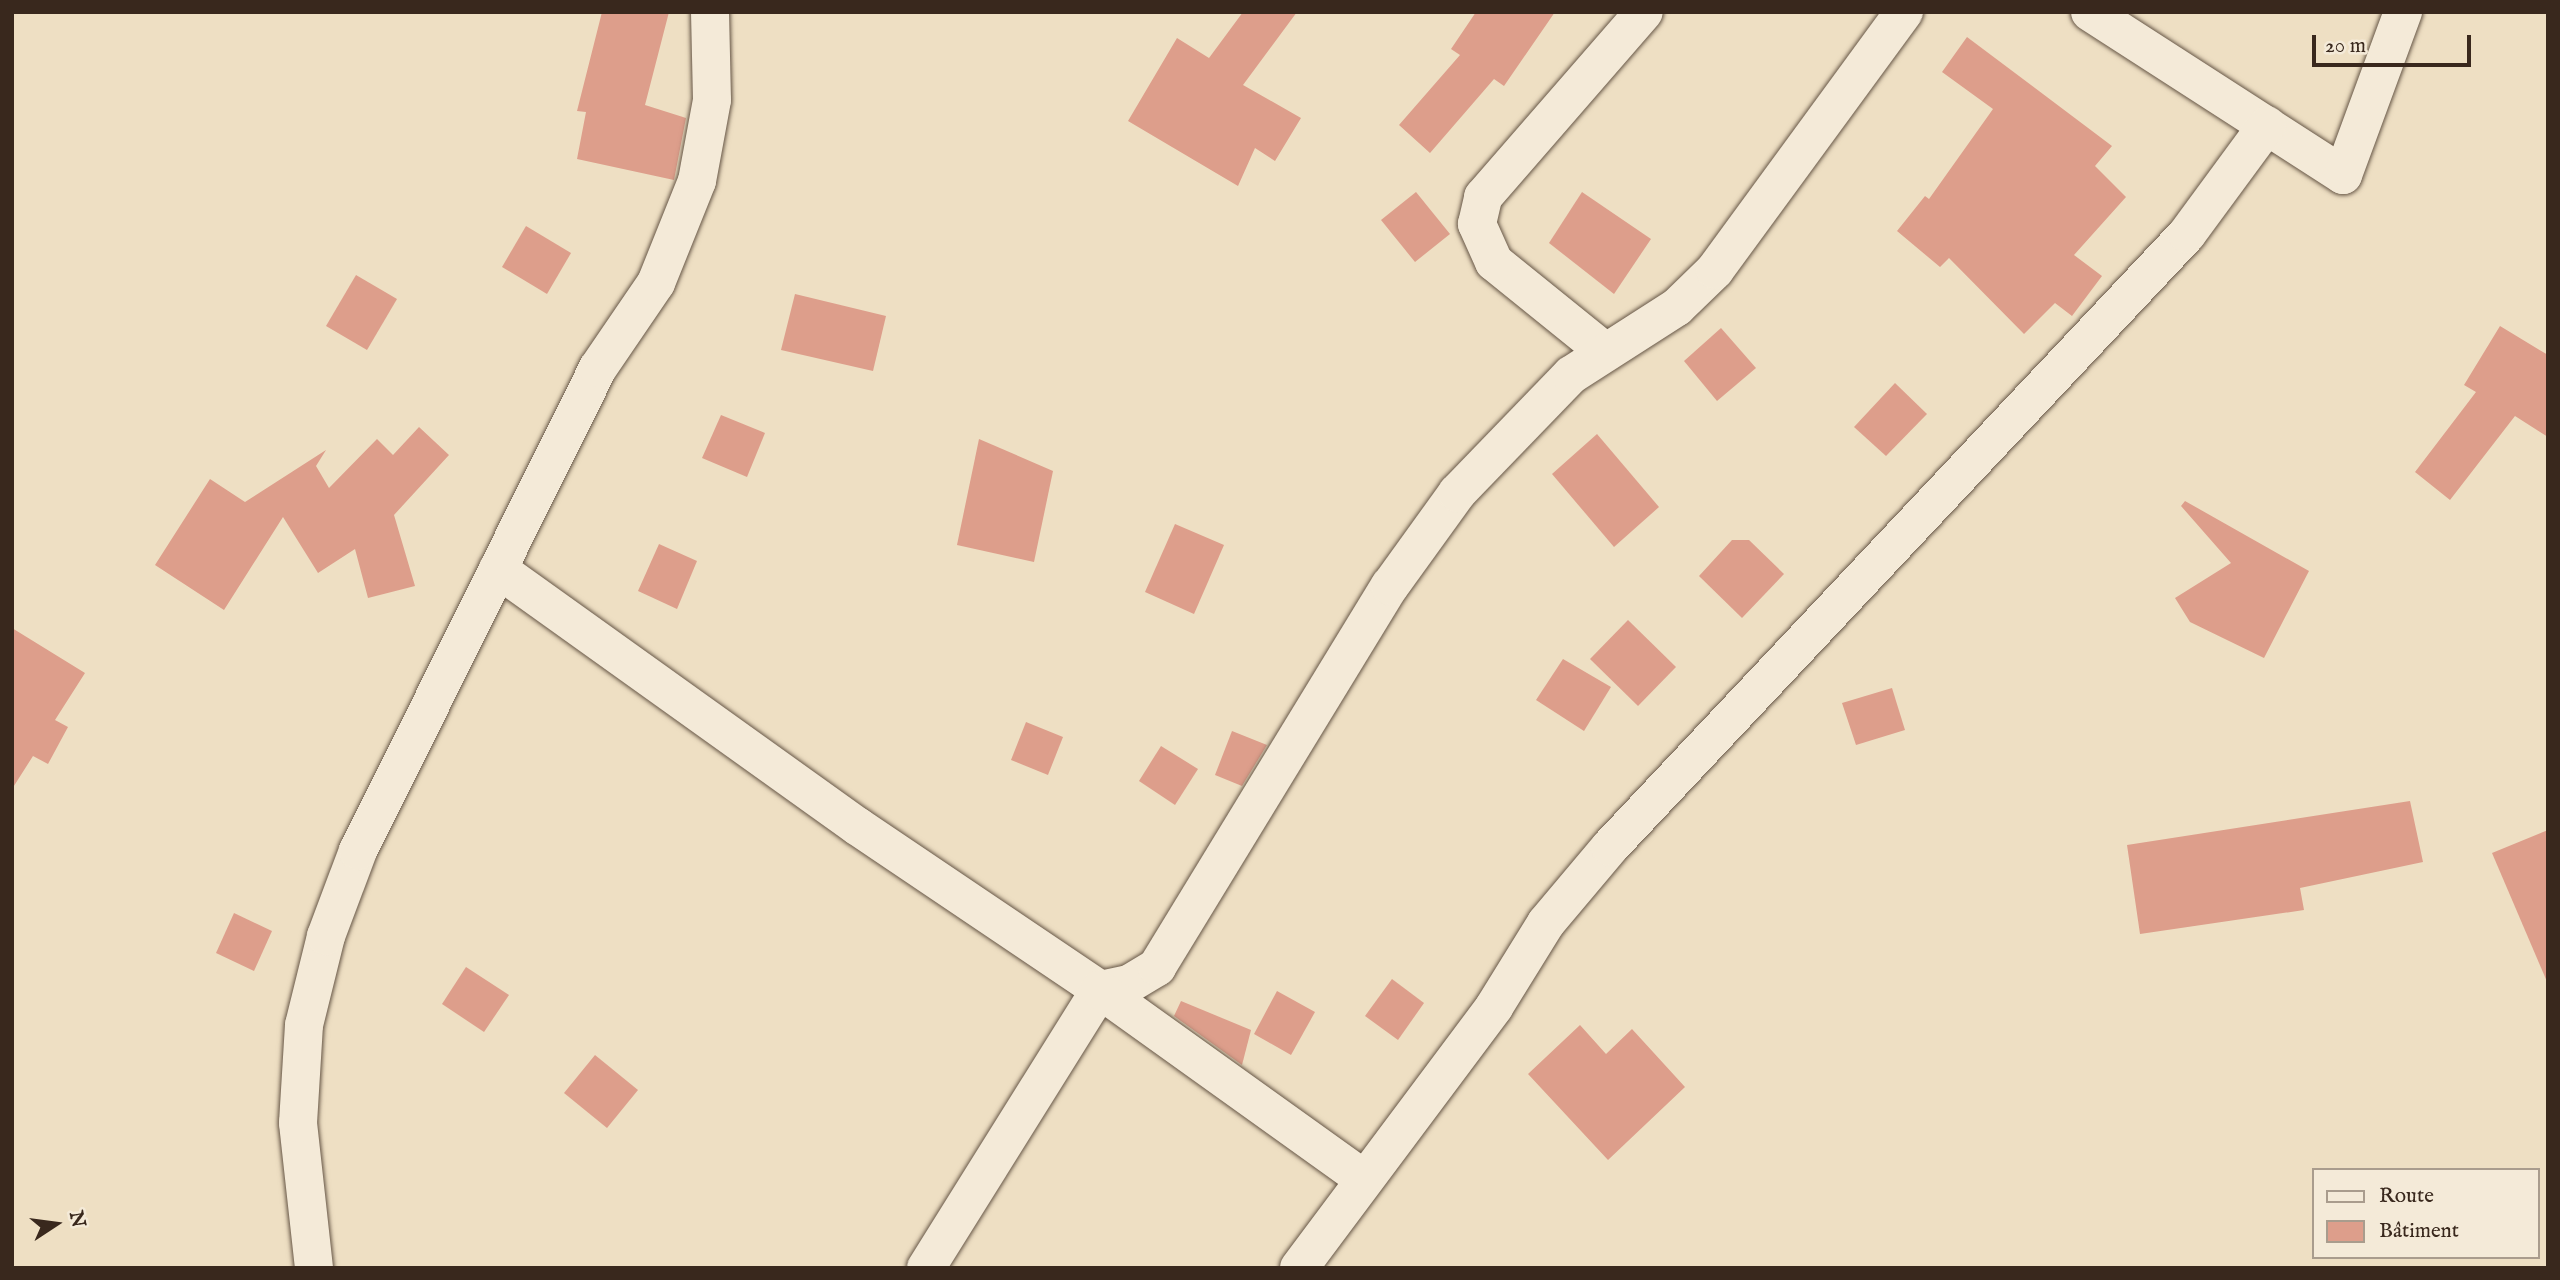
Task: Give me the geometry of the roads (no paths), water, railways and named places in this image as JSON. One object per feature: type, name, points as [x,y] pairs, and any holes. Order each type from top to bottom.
[{"type":"street","points":[[314,1268],[298,1123],[304,1025],[326,936],[358,851],[598,368],[656,283],[697,181],[712,100],[710,12]]},
{"type":"street","points":[[1603,349],[1494,262],[1477,224],[1483,197],[1644,12]]},
{"type":"street","points":[[926,1268],[1100,990],[1129,984],[1157,967],[1412,555],[1457,493],[1603,349],[1677,307],[1715,270],[1904,12]]},
{"type":"street","points":[[2090,12],[2343,175],[2403,12]]},
{"type":"street","points":[[1299,1268],[1494,1007],[1546,923],[1610,847],[2187,234],[2267,125]]},
{"type":"street","points":[[498,569],[857,826],[1100,990],[1364,1179]]}]
